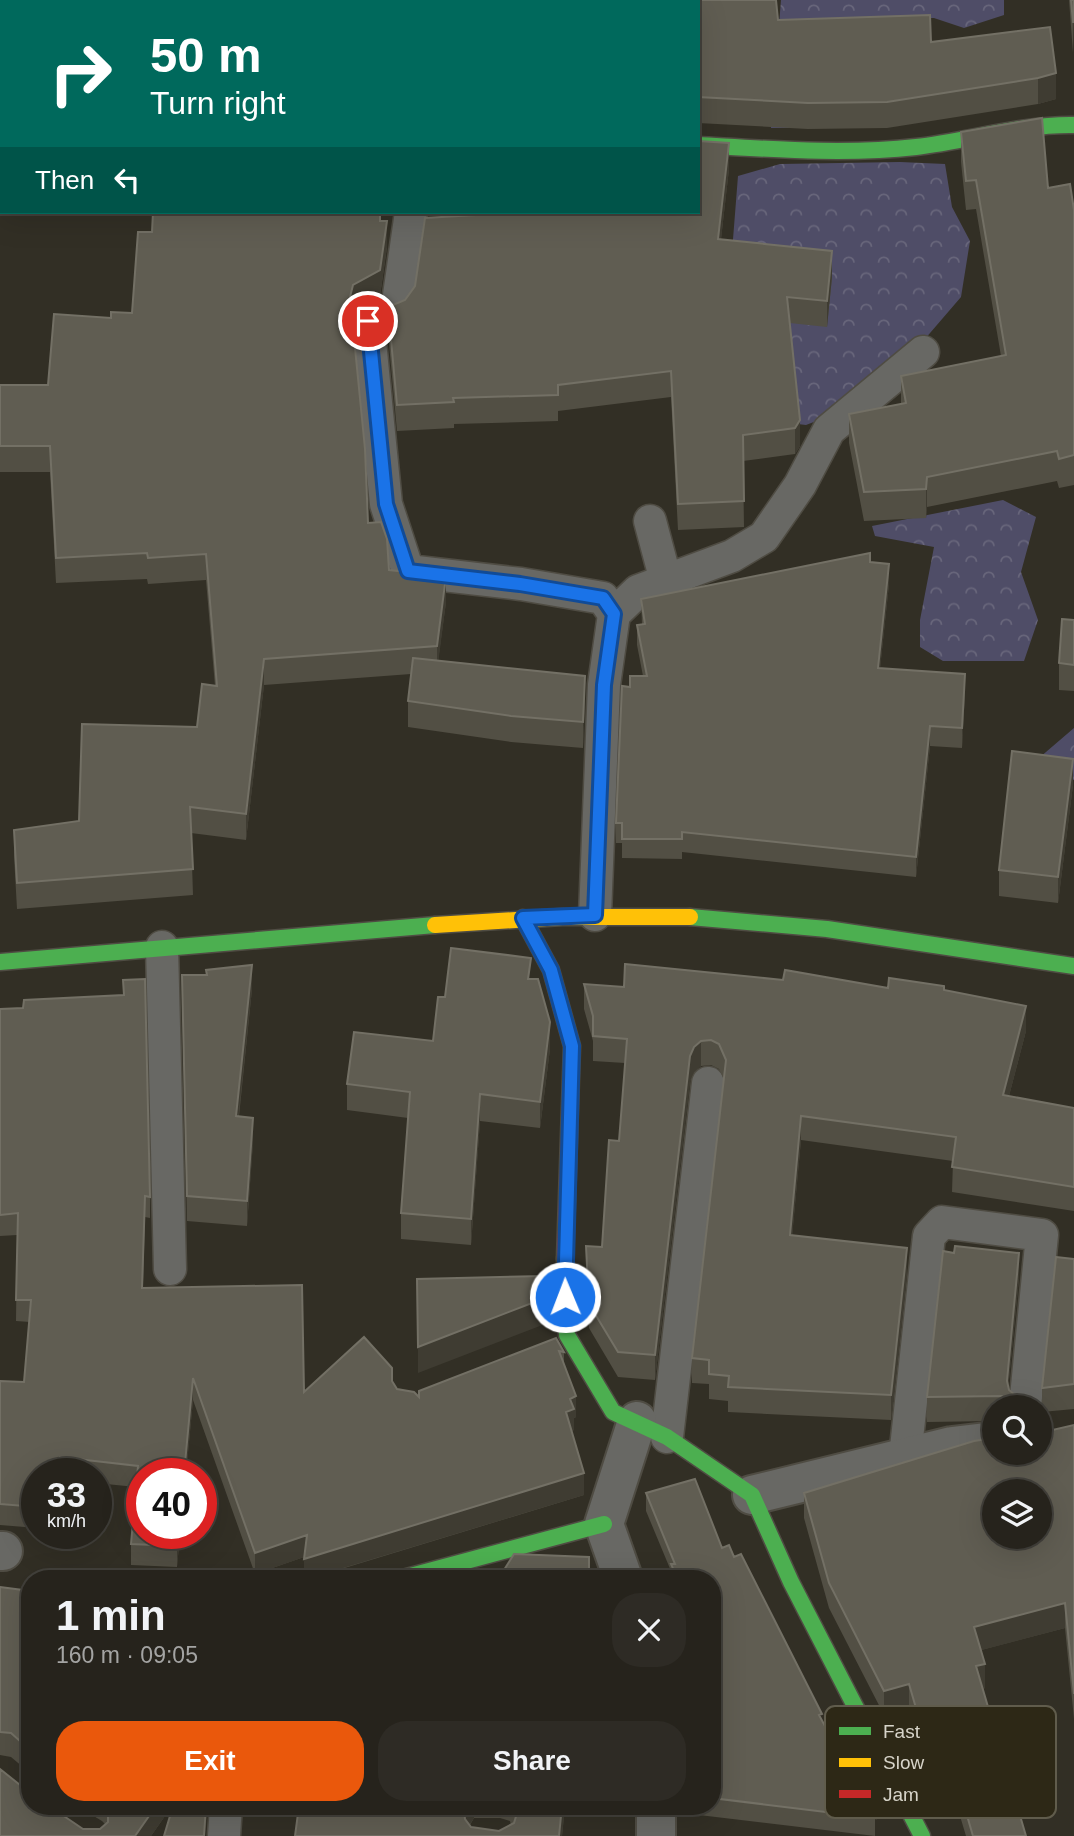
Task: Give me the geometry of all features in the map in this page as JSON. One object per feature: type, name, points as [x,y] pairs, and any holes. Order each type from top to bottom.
[{"type":"street","points":[[700,145],[806,151],[916,147],[1047,123],[1074,125]]},
{"type":"street","points":[[0,962],[523,918],[595,915],[680,916],[827,930],[1074,966]]},
{"type":"street","points":[[523,918],[551,970],[572,1046],[564,1278],[554,1339],[613,1412],[652,1429],[752,1494],[791,1582],[855,1706]]},
{"type":"street","points":[[620,1570],[604,1524],[652,1429]]},
{"type":"street","points":[[752,1494],[952,1446],[982,1442]]},
{"type":"street","points":[[433,1570],[604,1524]]},
{"type":"street","points":[[656,1815],[656,1836]]},
{"type":"street","points":[[913,1818],[922,1836]]},
{"type":"lane","points":[[411,214],[397,309],[368,321],[386,504],[408,571],[520,584],[603,598],[614,614]]},
{"type":"lane","points":[[595,915],[604,685],[614,614],[638,591],[732,556],[764,537],[800,485],[829,430],[923,352]]},
{"type":"lane","points":[[650,521],[666,580]]},
{"type":"lane","points":[[162,947],[170,1269]]},
{"type":"lane","points":[[652,1429],[708,1083]]},
{"type":"lane","points":[[905,1457],[929,1236],[942,1222],[1042,1235],[1039,1395]]},
{"type":"lane","points":[[224,1836],[225,1815]]},
{"type":"green space","points":[[781,0],[1004,0],[1004,15],[964,28],[934,18],[834,18],[800,27],[793,128],[771,128]]},
{"type":"green space","points":[[780,164],[945,164],[952,207],[970,241],[961,297],[924,340],[829,416],[806,425],[747,418],[732,252],[738,176]]},
{"type":"green space","points":[[1003,500],[1036,517],[1021,572],[1038,620],[1024,661],[943,661],[920,647],[920,620],[934,547],[875,536],[872,526]]},
{"type":"green space","points":[[1074,728],[1074,780],[1025,770]]},
{"type":"building","points":[[700,0],[776,0],[778,20],[930,15],[931,42],[1050,27],[1056,73],[887,102],[808,103],[700,97]]},
{"type":"building","points":[[1071,0],[1074,0],[1074,22],[1073,22]]},
{"type":"building","points":[[1042,118],[1048,188],[1070,184],[1074,210],[1074,455],[1059,459],[1057,451],[927,477],[926,489],[864,492],[849,414],[906,403],[901,376],[1006,355],[976,180],[966,181],[961,132]]},
{"type":"building","points":[[700,141],[729,143],[718,239],[832,251],[827,301],[787,297],[800,420],[795,428],[743,435],[744,501],[678,504],[671,371],[558,385],[558,395],[453,398],[454,402],[397,405],[388,307],[405,300],[415,286],[425,218],[493,214],[700,214]]},
{"type":"building","points":[[153,214],[380,214],[380,221],[387,221],[380,270],[353,285],[350,297],[365,449],[368,523],[381,522],[387,539],[389,570],[446,576],[437,646],[264,659],[246,814],[190,807],[193,869],[17,883],[14,830],[79,821],[82,724],[197,727],[202,684],[217,686],[206,554],[148,558],[147,553],[56,558],[50,446],[0,446],[0,385],[48,385],[54,314],[111,318],[111,312],[132,313],[138,232],[152,232]]},
{"type":"building","points":[[870,553],[870,562],[889,564],[878,668],[965,674],[962,728],[930,726],[916,857],[682,832],[682,839],[622,839],[622,823],[616,823],[622,686],[630,687],[630,676],[647,676],[637,625],[645,624],[641,599]]},
{"type":"building","points":[[1062,619],[1074,620],[1074,665],[1059,663]]},
{"type":"building","points":[[413,658],[585,676],[583,722],[511,716],[408,701]]},
{"type":"building","points":[[1012,751],[1073,759],[1058,877],[999,870]]},
{"type":"building","points":[[451,948],[531,958],[528,979],[538,979],[550,1022],[540,1102],[480,1094],[471,1219],[401,1213],[410,1092],[347,1084],[354,1032],[433,1041],[438,997],[445,997]]},
{"type":"building","points":[[625,964],[783,980],[785,970],[888,988],[889,978],[944,986],[944,990],[1026,1006],[1003,1095],[1074,1108],[1074,1187],[952,1167],[956,1137],[801,1116],[790,1235],[907,1248],[891,1395],[728,1387],[729,1376],[709,1374],[709,1360],[692,1358],[726,1060],[719,1044],[711,1040],[701,1041],[690,1056],[655,1355],[618,1352],[589,1304],[586,1246],[602,1247],[609,1140],[619,1141],[627,1039],[593,1036],[593,1016],[584,984],[624,987]]},
{"type":"building","points":[[252,965],[236,1116],[253,1118],[247,1201],[187,1196],[182,975],[207,975],[206,970]]},
{"type":"building","points":[[145,979],[150,1197],[145,1196],[142,1288],[302,1285],[304,1392],[364,1337],[392,1368],[392,1381],[397,1389],[414,1392],[419,1397],[419,1391],[556,1338],[564,1352],[559,1351],[576,1396],[570,1399],[574,1409],[566,1412],[584,1473],[304,1559],[307,1535],[255,1553],[193,1378],[186,1458],[126,1458],[126,1465],[112,1463],[112,1458],[21,1458],[21,1506],[0,1504],[0,1381],[24,1382],[31,1300],[16,1300],[18,1213],[0,1215],[0,1009],[23,1008],[24,1000],[124,995],[123,980]]},
{"type":"building","points":[[955,1246],[1019,1253],[1007,1381],[1009,1390],[1015,1395],[927,1397],[943,1251],[954,1253]]},
{"type":"building","points":[[1056,1257],[1074,1259],[1074,1384],[1042,1388]]},
{"type":"building","points":[[543,1276],[545,1298],[418,1347],[417,1279]]},
{"type":"building","points":[[1074,1425],[1074,1694],[1065,1603],[974,1627],[985,1664],[976,1666],[988,1706],[915,1706],[909,1684],[884,1691],[829,1583],[804,1493],[982,1440],[982,1465],[1052,1465],[1052,1430]]},
{"type":"building","points":[[695,1479],[722,1548],[729,1545],[734,1557],[741,1554],[822,1714],[819,1715],[825,1726],[825,1812],[721,1799],[721,1570],[674,1570],[671,1564],[675,1564],[646,1493]]},
{"type":"building","points":[[514,1554],[589,1557],[589,1570],[504,1570]]},
{"type":"building","points":[[0,1587],[21,1590],[21,1742],[11,1733],[0,1732]]},
{"type":"building","points":[[0,1769],[21,1786],[21,1815],[62,1815],[83,1829],[100,1829],[108,1822],[108,1815],[150,1815],[135,1836],[0,1836]]},
{"type":"building","points":[[170,1815],[205,1815],[204,1836],[164,1836]]},
{"type":"building","points":[[298,1815],[465,1815],[471,1827],[499,1831],[514,1823],[516,1815],[561,1815],[559,1836],[295,1836]]},
{"type":"building","points":[[968,1818],[1021,1818],[1026,1836],[973,1836]]},
{"type":"traffic: fast","points":[[700,145],[862,151],[916,147],[1034,127],[1074,125]]},
{"type":"traffic: fast","points":[[690,917],[827,929],[1074,966]]},
{"type":"traffic: fast","points":[[0,962],[435,925]]},
{"type":"traffic: fast","points":[[565,1259],[567,1335],[613,1412],[667,1437],[752,1495],[791,1582],[855,1706]]},
{"type":"traffic: fast","points":[[433,1570],[604,1524]]},
{"type":"traffic: fast","points":[[913,1818],[922,1836]]},
{"type":"traffic: slow","points":[[435,925],[562,917],[690,917]]},
{"type":"traffic: jam","points":[[523,918],[551,970],[572,1046],[565,1259]]},
{"type":"route","points":[[368,321],[386,504],[408,571],[520,584],[603,598],[614,614],[604,685],[595,915],[523,918],[551,970],[572,1046],[564,1253],[565,1297]]}]
